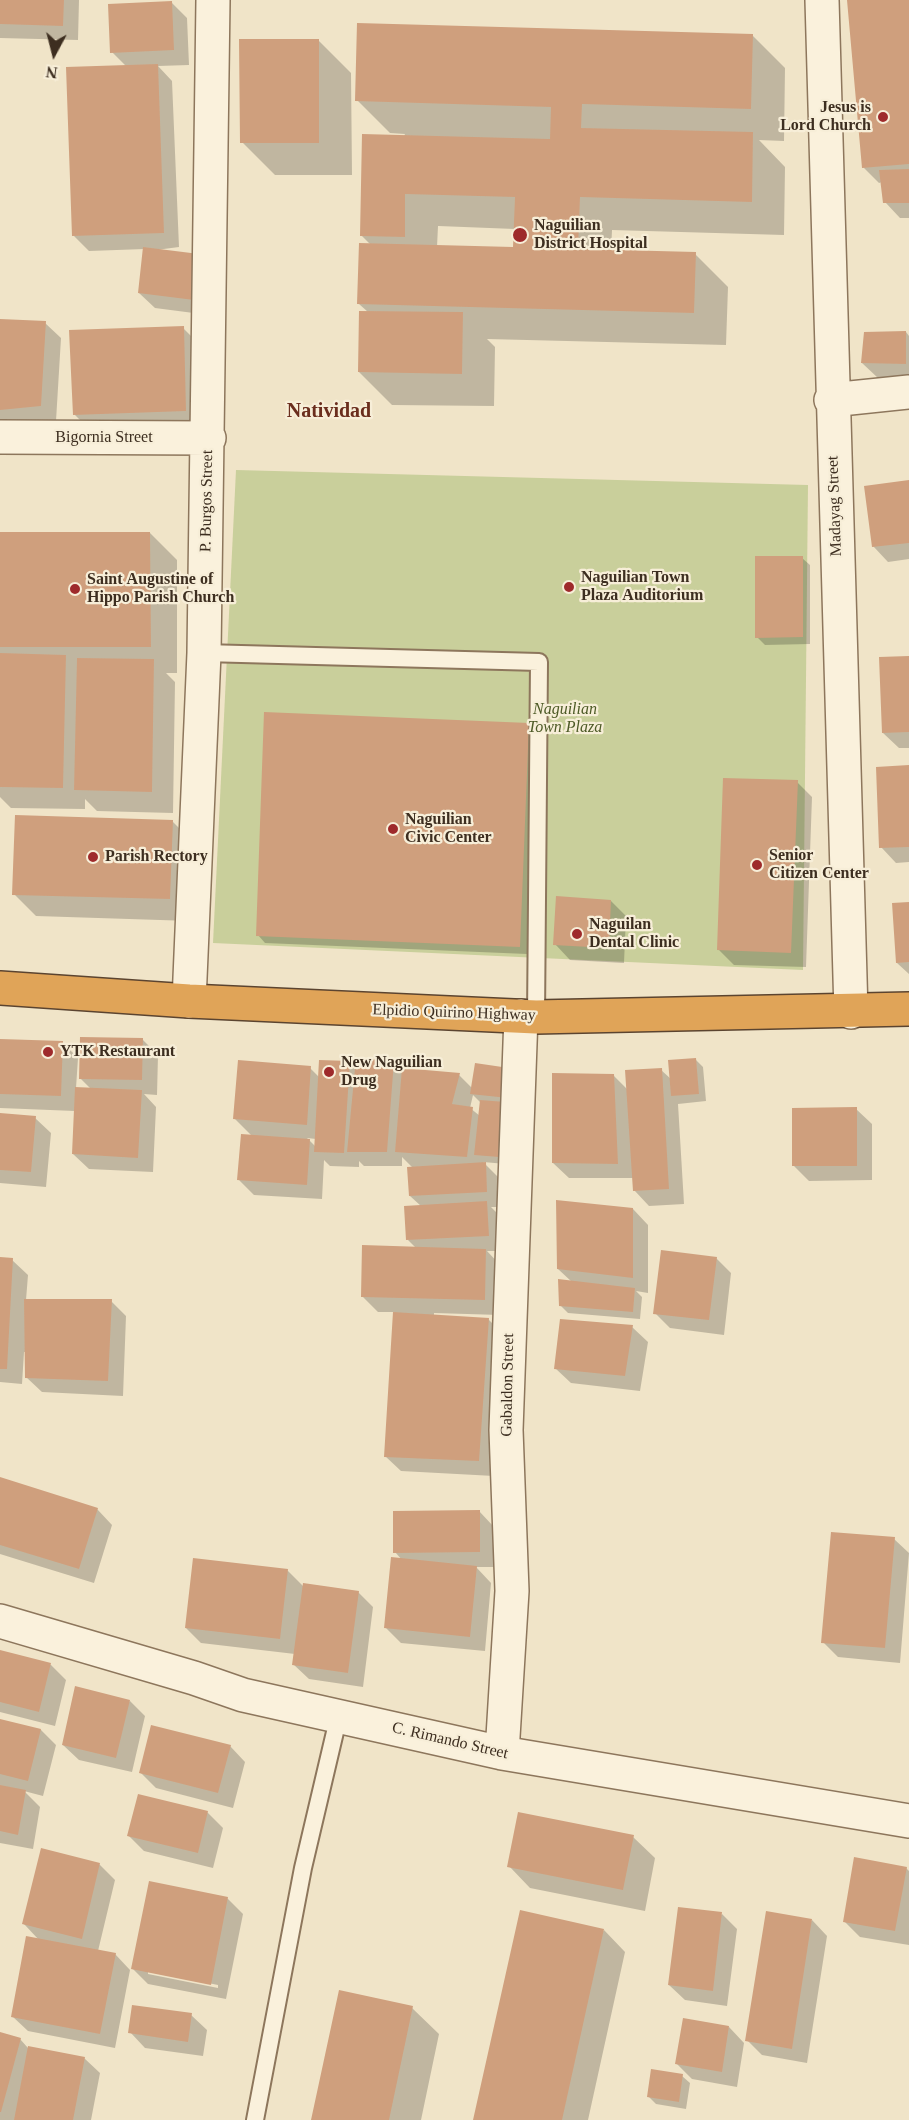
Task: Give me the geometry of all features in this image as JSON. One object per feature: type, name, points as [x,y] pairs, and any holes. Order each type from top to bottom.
[{"type":"highway","name":"Elpidio Quirino Highway","points":[[0,988],[189,1001],[529,1016],[851,1012],[909,1009]]},
{"type":"street","name":"P. Burgos Street","points":[[189,1001],[204,654],[209,438],[213,0]]},
{"type":"street","name":"Madayag Street","points":[[822,0],[831,400],[851,1012]]},
{"type":"street","points":[[831,400],[909,393]]},
{"type":"street","name":"Bigornia Street","points":[[0,437],[209,438]]},
{"type":"street","name":"Gabaldon Street","points":[[502,1753],[512,1591],[506,1430],[529,1016]]},
{"type":"street","name":"C. Rimando Street","points":[[0,1621],[243,1695],[502,1753],[909,1821]]},
{"type":"lane","points":[[204,654],[539,662],[529,1016]]},
{"type":"lane","points":[[255,2120],[303,1868],[339,1715]]},
{"type":"green space","name":"Naguilian Town Plaza","points":[[236,470],[808,485],[803,970],[213,943]]},
{"type":"building","points":[[0,0],[64,0],[63,26],[0,24]]},
{"type":"building","points":[[847,0],[909,0],[909,164],[862,168]]},
{"type":"building","points":[[172,1],[174,50],[110,53],[108,4]]},
{"type":"building","points":[[357,23],[753,34],[751,109],[582,104],[581,128],[753,132],[752,202],[580,197],[578,249],[696,252],[694,313],[357,304],[359,243],[513,247],[515,197],[405,194],[405,237],[360,236],[362,134],[550,139],[551,107],[355,101]]},
{"type":"building","points":[[239,39],[319,39],[319,143],[240,143]]},
{"type":"building","points":[[158,64],[164,233],[72,236],[66,67]]},
{"type":"building","points":[[909,169],[909,203],[883,203],[879,170]]},
{"type":"building","points":[[143,247],[199,254],[194,300],[138,293]]},
{"type":"building","points":[[359,311],[463,312],[462,374],[358,372]]},
{"type":"building","points":[[0,319],[46,321],[41,406],[0,410]]},
{"type":"building","points":[[184,326],[186,411],[73,415],[69,330]]},
{"type":"building","points":[[906,331],[906,364],[861,363],[864,332]]},
{"type":"building","points":[[909,480],[909,543],[872,547],[864,486]]},
{"type":"building","name":"Saint Augustine of Hippo Parish Church","points":[[0,532],[150,532],[151,647],[0,647]]},
{"type":"building","points":[[755,556],[803,556],[803,637],[755,638]]},
{"type":"building","points":[[0,653],[66,655],[63,788],[0,787]]},
{"type":"building","points":[[909,656],[909,732],[882,733],[879,657]]},
{"type":"building","points":[[77,658],[154,659],[152,792],[74,790]]},
{"type":"building","name":"Naguilian Civic Center","points":[[264,712],[529,723],[520,947],[256,936]]},
{"type":"building","points":[[909,765],[909,847],[879,848],[876,767]]},
{"type":"building","name":"Senior Citizen Center","points":[[723,778],[798,780],[791,953],[717,950]]},
{"type":"building","name":"Parish Rectory","points":[[15,815],[173,820],[170,899],[12,895]]},
{"type":"building","points":[[556,896],[611,900],[609,948],[553,945]]},
{"type":"building","points":[[909,902],[909,962],[896,963],[892,903]]},
{"type":"building","points":[[80,1037],[143,1038],[142,1080],[79,1079]]},
{"type":"building","points":[[0,1039],[63,1041],[61,1096],[0,1094]]},
{"type":"building","points":[[356,1058],[394,1061],[387,1152],[347,1152]]},
{"type":"building","points":[[696,1058],[699,1094],[671,1096],[668,1060]]},
{"type":"building","points":[[238,1060],[311,1066],[307,1125],[233,1119]]},
{"type":"building","points":[[319,1060],[350,1061],[344,1153],[314,1152]]},
{"type":"building","points":[[475,1063],[509,1068],[508,1098],[470,1094]]},
{"type":"building","points":[[402,1068],[460,1073],[452,1104],[473,1107],[467,1157],[395,1152]]},
{"type":"building","points":[[662,1068],[669,1189],[633,1191],[625,1070]]},
{"type":"building","points":[[552,1073],[614,1074],[618,1164],[552,1163]]},
{"type":"building","points":[[75,1087],[142,1090],[138,1158],[72,1154]]},
{"type":"building","points":[[480,1100],[506,1102],[499,1157],[474,1155]]},
{"type":"building","points":[[857,1107],[857,1166],[792,1166],[792,1108]]},
{"type":"building","points":[[0,1113],[36,1116],[31,1172],[0,1170]]},
{"type":"building","points":[[241,1134],[310,1139],[307,1185],[237,1180]]},
{"type":"building","points":[[486,1162],[487,1192],[409,1196],[407,1167]]},
{"type":"building","points":[[556,1200],[633,1208],[633,1278],[557,1269]]},
{"type":"building","points":[[487,1201],[489,1236],[406,1240],[404,1206]]},
{"type":"building","points":[[362,1245],[486,1249],[485,1300],[361,1297]]},
{"type":"building","points":[[661,1250],[717,1257],[709,1320],[653,1314]]},
{"type":"building","points":[[0,1257],[13,1258],[7,1369],[0,1369]]},
{"type":"building","points":[[558,1279],[635,1288],[633,1312],[559,1306]]},
{"type":"building","points":[[24,1299],[112,1299],[108,1381],[25,1378]]},
{"type":"building","points":[[393,1312],[489,1318],[479,1461],[384,1457]]},
{"type":"building","points":[[560,1319],[633,1325],[625,1376],[554,1369]]},
{"type":"building","points":[[0,1477],[98,1508],[79,1569],[0,1545]]},
{"type":"building","points":[[480,1510],[480,1552],[393,1553],[393,1511]]},
{"type":"building","points":[[831,1532],[895,1537],[885,1648],[821,1643]]},
{"type":"building","points":[[391,1557],[477,1566],[470,1637],[384,1628]]},
{"type":"building","points":[[193,1558],[288,1569],[280,1639],[185,1628]]},
{"type":"building","points":[[303,1583],[359,1591],[348,1673],[292,1665]]},
{"type":"building","points":[[0,1650],[51,1663],[39,1712],[0,1702]]},
{"type":"building","points":[[75,1686],[130,1700],[116,1758],[62,1745]]},
{"type":"building","points":[[0,1719],[41,1729],[28,1781],[0,1774]]},
{"type":"building","points":[[151,1725],[231,1745],[218,1793],[139,1773]]},
{"type":"building","points":[[0,1785],[26,1790],[18,1835],[0,1831]]},
{"type":"building","points":[[138,1794],[208,1811],[198,1853],[127,1836]]},
{"type":"building","points":[[518,1812],[634,1835],[623,1890],[507,1867]]},
{"type":"building","points":[[41,1848],[100,1863],[82,1939],[22,1924]]},
{"type":"building","points":[[854,1857],[907,1867],[895,1931],[843,1922]]},
{"type":"building","points":[[149,1881],[228,1897],[211,1985],[131,1969]]},
{"type":"building","points":[[678,1907],[722,1912],[713,1991],[668,1985]]},
{"type":"building","points":[[520,1910],[604,1929],[562,2120],[473,2120]]},
{"type":"building","points":[[766,1911],[812,1919],[792,2049],[745,2041]]},
{"type":"building","points":[[26,1936],[116,1953],[100,2034],[11,2017]]},
{"type":"building","points":[[339,1990],[413,2006],[389,2120],[311,2120]]},
{"type":"building","points":[[132,2005],[192,2013],[188,2042],[128,2033]]},
{"type":"building","points":[[683,2018],[729,2026],[722,2072],[675,2064]]},
{"type":"building","points":[[0,2032],[21,2038],[1,2112],[0,2112]]},
{"type":"building","points":[[28,2046],[85,2057],[73,2120],[14,2120]]},
{"type":"building","points":[[651,2069],[683,2074],[679,2102],[647,2097]]},
{"type":"place","name":"Jesus is Lord Church","points":[[883,117]]},
{"type":"place","name":"Naguilian District Hospital","points":[[520,235]]},
{"type":"place","name":"Naguilian Town Plaza Auditorium","points":[[569,587]]},
{"type":"place","name":"Saint Augustine of Hippo Parish Church","points":[[75,589]]},
{"type":"place","name":"Naguilian Civic Center","points":[[393,829]]},
{"type":"place","name":"Parish Rectory","points":[[93,857]]},
{"type":"place","name":"Senior Citizen Center","points":[[757,865]]},
{"type":"place","name":"Naguilan Dental Clinic","points":[[577,934]]},
{"type":"place","name":"YTK Restaurant","points":[[48,1052]]},
{"type":"place","name":"New Naguilian Drug","points":[[329,1072]]},
{"type":"district","name":"Natividad","points":[[329,412]]}]
